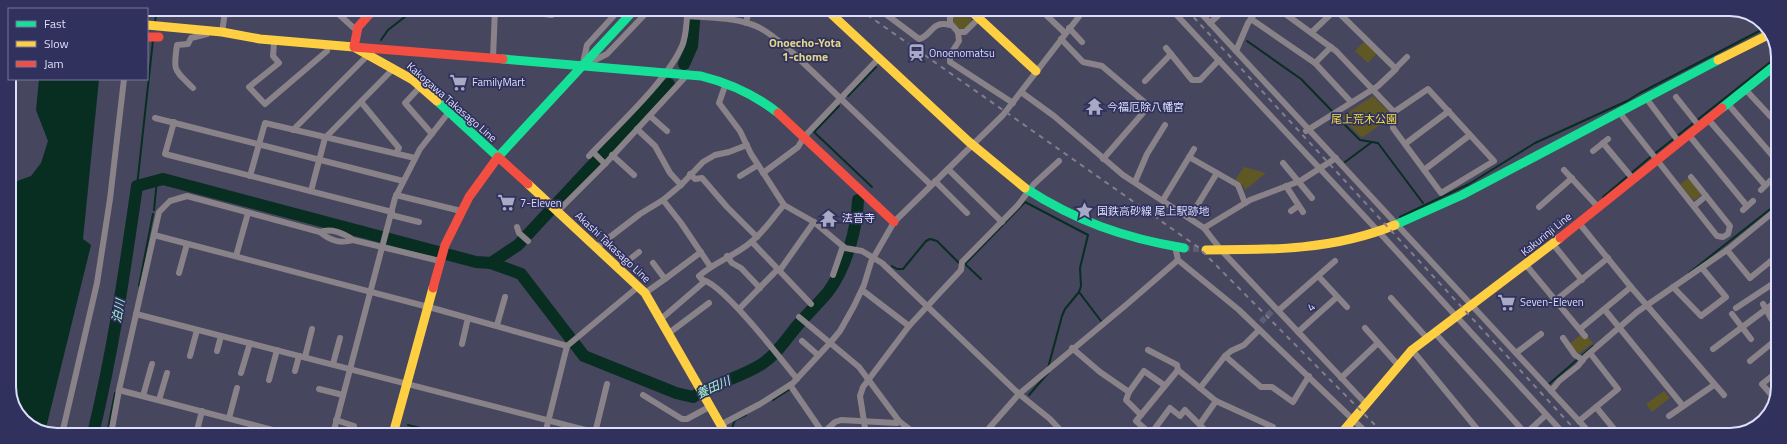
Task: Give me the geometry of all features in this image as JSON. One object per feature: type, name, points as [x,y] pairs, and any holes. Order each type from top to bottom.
[{"type":"street","points":[[193,88],[175,70],[174,66],[177,45],[188,44],[191,38],[218,32],[222,16]]},
{"type":"street","points":[[340,16],[356,30]]},
{"type":"street","points":[[368,16],[356,30],[354,47],[667,72],[704,76],[726,83],[752,94],[767,104],[894,222]]},
{"type":"street","points":[[493,58],[495,16]]},
{"type":"street","points":[[582,66],[587,45],[614,16]]},
{"type":"street","name":"Kakogawa Takasago Line","points":[[148,25],[218,32],[260,39],[354,47],[394,68],[420,87],[498,157],[628,16]]},
{"type":"street","points":[[582,66],[607,54],[643,16]]},
{"type":"street","points":[[604,164],[591,154],[667,72],[682,45],[687,16]]},
{"type":"street","points":[[698,16],[746,23],[758,27],[775,38],[793,53],[840,99],[967,213]]},
{"type":"street","points":[[746,23],[748,16]]},
{"type":"street","points":[[833,16],[972,146],[1030,191],[1057,208],[1100,227],[1138,239],[1184,248]]},
{"type":"street","points":[[887,16],[919,39],[924,37],[935,26],[942,24],[950,25],[958,32],[959,41],[950,55],[950,62],[1013,103]]},
{"type":"street","points":[[950,25],[951,16]]},
{"type":"street","points":[[977,16],[1036,71]]},
{"type":"street","points":[[1048,16],[1082,42]]},
{"type":"street","points":[[722,424],[760,404],[790,385],[840,332],[862,290],[874,257],[894,222],[1003,115],[1079,16]]},
{"type":"street","points":[[1178,16],[1378,231],[1558,428]]},
{"type":"street","points":[[1204,16],[1586,428]]},
{"type":"street","points":[[1210,23],[1218,16]]},
{"type":"street","points":[[1236,51],[1252,16]]},
{"type":"street","points":[[1289,16],[1331,47],[1394,112],[1393,128],[1441,192],[1494,161],[1428,89],[1394,112]]},
{"type":"street","points":[[1312,32],[1329,16]]},
{"type":"street","points":[[1342,16],[1396,68]]},
{"type":"street","points":[[958,32],[966,31],[979,18]]},
{"type":"street","points":[[1250,19],[1315,63],[1351,102]]},
{"type":"street","points":[[1206,250],[1290,250],[1343,242],[1398,224],[1460,194],[1765,36]]},
{"type":"street","points":[[148,37],[159,37]]},
{"type":"street","points":[[1061,39],[1084,62],[1102,66],[1149,106],[1103,159]]},
{"type":"street","points":[[274,43],[273,56],[279,63],[249,87],[266,104],[327,51],[327,44]]},
{"type":"street","points":[[1315,63],[1331,47]]},
{"type":"street","points":[[1166,48],[1192,80],[1200,80],[1219,60]]},
{"type":"street","points":[[292,130],[369,54]]},
{"type":"street","points":[[1145,81],[1171,54]]},
{"type":"street","points":[[1308,130],[1378,86],[1407,57]]},
{"type":"street","points":[[763,173],[798,147],[804,137],[878,59]]},
{"type":"street","points":[[310,191],[325,138],[394,68]]},
{"type":"street","name":"Kakurinji Line","points":[[1346,428],[1367,406],[1395,362],[1553,244],[1579,223],[1630,176],[1676,138],[1688,134],[1697,122],[1707,118],[1771,69]]},
{"type":"street","points":[[557,211],[650,116],[685,74]]},
{"type":"street","points":[[63,428],[97,283],[110,199],[124,80]]},
{"type":"street","points":[[726,83],[719,103],[784,204],[814,222],[844,247],[862,251],[882,263],[1018,394],[1050,419],[1058,428]]},
{"type":"street","points":[[420,87],[405,103],[432,134]]},
{"type":"street","points":[[1744,90],[1771,117]]},
{"type":"street","points":[[1021,92],[1054,116],[1103,159],[1204,228],[1221,250],[1367,406]]},
{"type":"street","points":[[1676,97],[1697,122]]},
{"type":"street","points":[[1646,98],[1676,138]]},
{"type":"street","points":[[361,102],[399,148],[396,154]]},
{"type":"street","points":[[1727,103],[1771,154]]},
{"type":"street","points":[[1405,144],[1449,111]]},
{"type":"street","points":[[334,428],[369,292],[392,214],[396,195],[415,158],[449,112]]},
{"type":"street","points":[[1619,112],[1717,236],[1723,238],[1728,234],[1730,226],[1691,177]]},
{"type":"street","points":[[650,116],[667,131]]},
{"type":"street","points":[[155,118],[403,181]]},
{"type":"street","points":[[1707,118],[1765,186]]},
{"type":"street","points":[[174,122],[166,154],[310,191],[419,222]]},
{"type":"street","points":[[250,176],[265,123],[415,158]]},
{"type":"street","points":[[1135,182],[1147,154],[1165,125]]},
{"type":"street","points":[[637,129],[655,146],[670,173],[681,184]]},
{"type":"street","points":[[1688,134],[1707,162],[1745,208],[1753,201]]},
{"type":"street","points":[[1424,170],[1470,135]]},
{"type":"street","points":[[1593,151],[1605,141],[1630,176]]},
{"type":"street","points":[[597,247],[640,214],[663,200],[703,162],[715,155],[729,152],[747,145]]},
{"type":"street","points":[[1163,200],[1194,149]]},
{"type":"street","points":[[612,155],[634,175]]},
{"type":"street","points":[[396,428],[445,245],[469,197],[498,157]]},
{"type":"street","name":"Akashi Takasago Line","points":[[498,157],[642,290],[661,319],[724,428]]},
{"type":"street","points":[[1189,157],[1238,185],[1245,203]]},
{"type":"street","points":[[1204,228],[1245,203],[1301,183],[1336,158]]},
{"type":"street","points":[[865,428],[860,394],[863,387],[870,380],[909,326],[960,270],[962,264],[1030,191],[1034,184],[1059,160]]},
{"type":"street","points":[[1284,163],[1312,198]]},
{"type":"street","points":[[740,176],[758,165]]},
{"type":"street","points":[[948,169],[1002,222]]},
{"type":"street","points":[[1564,170],[1573,175],[1597,205]]},
{"type":"street","points":[[1190,217],[1217,173]]},
{"type":"street","points":[[690,174],[695,178],[702,178],[779,269],[811,304]]},
{"type":"street","points":[[1544,206],[1573,175]]},
{"type":"street","points":[[1287,189],[1302,212]]},
{"type":"street","points":[[396,195],[461,211]]},
{"type":"street","points":[[112,428],[119,390],[159,212],[170,201],[186,196],[320,232],[327,239],[346,243],[353,240],[383,244],[440,259]]},
{"type":"street","points":[[1694,206],[1706,196]]},
{"type":"street","points":[[663,200],[710,266]]},
{"type":"street","points":[[784,204],[754,240],[734,254],[727,256],[710,266],[699,276],[720,291],[740,309],[797,379]]},
{"type":"street","points":[[1291,211],[1298,206]]},
{"type":"street","points":[[956,212],[961,207]]},
{"type":"street","points":[[236,256],[248,213]]},
{"type":"street","points":[[1551,391],[1559,381],[1578,366],[1580,358],[1590,353],[1618,326],[1646,303],[1673,287],[1728,250],[1771,215]]},
{"type":"street","points":[[740,309],[779,269],[814,222]]},
{"type":"street","points":[[1579,223],[1631,287],[1724,395]]},
{"type":"street","points":[[516,227],[519,233],[528,242]]},
{"type":"street","points":[[154,235],[369,292],[428,306],[567,345]]},
{"type":"street","points":[[179,272],[186,244]]},
{"type":"street","points":[[1553,244],[1582,280]]},
{"type":"street","points":[[1175,246],[1178,260],[1239,310],[1362,428]]},
{"type":"street","points":[[833,275],[844,247]]},
{"type":"street","points":[[1728,250],[1750,278],[1771,261]]},
{"type":"street","points":[[619,268],[639,252]]},
{"type":"street","points":[[547,428],[567,345],[642,290],[665,279],[701,252]]},
{"type":"street","points":[[727,256],[732,263],[741,268],[760,288]]},
{"type":"street","points":[[1556,300],[1608,258]]},
{"type":"street","points":[[989,428],[1018,394],[1072,348],[1131,301],[1178,260]]},
{"type":"street","points":[[1276,309],[1335,261]]},
{"type":"street","points":[[653,263],[665,279]]},
{"type":"street","points":[[1526,265],[1585,336]]},
{"type":"street","points":[[1673,287],[1701,316],[1726,297],[1702,268]]},
{"type":"street","points":[[1320,278],[1347,307]]},
{"type":"street","points":[[661,319],[704,282],[703,280]]},
{"type":"street","points":[[1736,308],[1771,285]]},
{"type":"street","points":[[1580,329],[1605,310],[1631,287]]},
{"type":"street","points":[[862,290],[909,326]]},
{"type":"street","points":[[497,325],[505,296]]},
{"type":"street","name":"4","points":[[1298,332],[1337,297]]},
{"type":"street","points":[[1391,298],[1401,309],[1431,335],[1519,428]]},
{"type":"street","points":[[669,333],[709,303]]},
{"type":"street","points":[[1401,309],[1407,303]]},
{"type":"street","points":[[1714,349],[1726,335],[1742,327],[1764,306],[1771,303]]},
{"type":"street","points":[[1764,306],[1771,318]]},
{"type":"street","points":[[1605,310],[1683,406]]},
{"type":"street","points":[[136,314],[575,428]]},
{"type":"street","points":[[1732,314],[1751,339]]},
{"type":"street","points":[[799,317],[859,367],[899,421],[909,428]]},
{"type":"street","points":[[462,344],[468,318]]},
{"type":"street","points":[[1200,388],[1225,356],[1231,351],[1244,345],[1258,329],[1261,322]]},
{"type":"street","points":[[1365,328],[1395,362]]},
{"type":"street","points":[[296,371],[312,329]]},
{"type":"street","points":[[190,356],[198,330]]},
{"type":"street","points":[[1516,353],[1541,334]]},
{"type":"street","points":[[217,351],[221,336]]},
{"type":"street","points":[[333,364],[340,338]]},
{"type":"street","points":[[1563,338],[1580,358]]},
{"type":"street","points":[[802,341],[818,355]]},
{"type":"street","points":[[241,373],[250,343]]},
{"type":"street","points":[[1340,378],[1378,343]]},
{"type":"street","points":[[1750,361],[1771,344]]},
{"type":"street","points":[[1072,348],[1129,392]]},
{"type":"street","points":[[269,380],[277,350]]},
{"type":"street","points":[[1148,350],[1177,365],[1178,370],[1216,401],[1273,428]]},
{"type":"street","points":[[1412,350],[1476,428]]},
{"type":"street","points":[[1580,421],[1618,389],[1590,353]]},
{"type":"street","points":[[1225,356],[1261,386],[1272,387],[1294,402],[1309,376]]},
{"type":"street","points":[[143,396],[152,364]]},
{"type":"street","points":[[1144,428],[1136,421],[1178,370]]},
{"type":"street","points":[[1141,415],[1127,402],[1129,392],[1144,371],[1164,386]]},
{"type":"street","points":[[159,400],[167,373]]},
{"type":"street","points":[[1770,394],[1762,384],[1771,377]]},
{"type":"street","points":[[598,428],[607,384]]},
{"type":"street","points":[[790,385],[819,428]]},
{"type":"street","points":[[1669,416],[1714,385]]},
{"type":"street","points":[[229,418],[237,388]]},
{"type":"street","points":[[319,389],[343,395]]},
{"type":"street","points":[[119,390],[266,428]]},
{"type":"street","points":[[643,395],[682,419],[687,419],[711,406]]},
{"type":"street","points":[[1200,424],[1216,401]]},
{"type":"street","points":[[1596,407],[1613,428]]},
{"type":"street","points":[[1155,428],[1170,408],[1180,416],[1185,410],[1204,428]]},
{"type":"street","points":[[198,428],[202,411]]},
{"type":"street","points":[[1532,428],[1546,415]]},
{"type":"street","points":[[336,420],[354,426]]},
{"type":"street","points":[[829,428],[838,420],[897,423],[899,421]]},
{"type":"green space","points":[[955,16],[970,17],[971,20],[968,26],[962,29],[956,26],[953,20]]},
{"type":"green space","points":[[1366,40],[1378,52],[1368,63],[1355,51]]},
{"type":"green space","name":"尾上荒木公園","points":[[1373,96],[1391,114],[1390,118],[1363,137],[1360,136],[1343,119],[1344,115]]},
{"type":"green space","points":[[1244,167],[1266,173],[1245,190],[1243,185],[1235,180]]},
{"type":"green space","points":[[1689,178],[1701,195],[1695,200],[1692,199],[1680,184]]},
{"type":"green space","points":[[1580,335],[1583,339],[1587,336],[1593,343],[1577,355],[1570,344]]},
{"type":"green space","points":[[1664,391],[1670,398],[1652,412],[1646,404]]},
{"type":"shaded area","points":[[39,80],[99,80],[83,239],[91,245],[46,426],[30,418],[26,414],[19,403],[16,389],[16,181],[31,176],[41,163],[48,141],[36,110]]},
{"type":"waterway","points":[[155,22],[156,16]]},
{"type":"waterway","points":[[381,40],[388,30],[406,16]]},
{"type":"waterway","points":[[684,64],[692,46],[694,16]]},
{"type":"waterway","points":[[1400,217],[1469,184],[1535,143],[1627,101],[1761,30]]},
{"type":"waterway","points":[[137,186],[153,40]]},
{"type":"waterway","points":[[1247,41],[1301,79],[1332,111]]},
{"type":"waterway","points":[[1603,197],[1648,159],[1771,62]]},
{"type":"waterway","points":[[848,96],[876,67]]},
{"type":"waterway","points":[[601,156],[669,84]]},
{"type":"waterway","points":[[839,106],[814,132],[872,187]]},
{"type":"waterway","points":[[1338,118],[1360,140],[1378,143],[1423,203]]},
{"type":"waterway","points":[[1345,162],[1372,142]]},
{"type":"waterway","name":"泊川","points":[[94,428],[113,341],[137,186],[163,179],[476,262],[491,263],[518,245],[597,160]]},
{"type":"waterway","points":[[154,210],[157,180]]},
{"type":"waterway","name":"養田川","points":[[491,263],[521,274],[584,356],[676,393],[693,397],[762,364],[777,351],[828,292],[840,272],[853,236],[858,200]]},
{"type":"waterway","points":[[981,279],[965,264],[1025,202],[1088,235],[1080,268],[1081,286],[1079,292],[1065,309],[1062,316],[1048,368]]},
{"type":"waterway","points":[[1689,273],[1771,209]]},
{"type":"waterway","points":[[139,286],[153,214]]},
{"type":"waterway","points":[[892,266],[897,269],[903,269],[926,241],[930,239],[937,241],[959,263]]},
{"type":"waterway","points":[[1079,292],[1101,321]]},
{"type":"waterway","points":[[1549,384],[1593,346]]},
{"type":"waterway","points":[[1029,395],[1048,373]]},
{"type":"waterway","points":[[773,400],[790,389]]},
{"type":"waterway","points":[[108,428],[115,393]]},
{"type":"waterway","points":[[732,428],[735,420],[746,415]]},
{"type":"waterway","points":[[408,425],[420,428]]},
{"type":"tunnel","points":[[1184,248],[1206,250]]},
{"type":"tunnel","points":[[1261,322],[1272,311]]},
{"type":"railway","points":[[869,16],[1198,247],[1378,428]]},
{"type":"railway","points":[[1193,16],[1574,428]]},
{"type":"traffic: fast","points":[[437,101],[498,157],[629,16]]},
{"type":"traffic: fast","points":[[503,59],[701,76],[741,90],[760,100],[778,113]]},
{"type":"traffic: fast","points":[[1395,225],[1462,195],[1718,60]]},
{"type":"traffic: fast","points":[[1722,108],[1771,69]]},
{"type":"traffic: fast","points":[[1025,188],[1063,210],[1101,227],[1141,239],[1184,248]]},
{"type":"traffic: slow","points":[[834,16],[968,141],[1025,188]]},
{"type":"traffic: slow","points":[[976,16],[1036,71]]},
{"type":"traffic: slow","points":[[148,25],[222,32],[260,39],[354,47],[413,80],[437,101]]},
{"type":"traffic: slow","points":[[1718,60],[1765,36]]},
{"type":"traffic: slow","points":[[528,184],[645,293],[723,428]]},
{"type":"traffic: slow","points":[[1206,250],[1278,249],[1326,244],[1372,233],[1395,225]]},
{"type":"traffic: slow","points":[[1346,428],[1412,350],[1560,238]]},
{"type":"traffic: slow","points":[[395,428],[433,288]]},
{"type":"traffic: jam","points":[[368,16],[358,27],[354,47],[503,59]]},
{"type":"traffic: jam","points":[[148,37],[159,37]]},
{"type":"traffic: jam","points":[[1560,238],[1722,108]]},
{"type":"traffic: jam","points":[[778,113],[894,222]]},
{"type":"traffic: jam","points":[[433,288],[445,245],[469,197],[498,157],[528,184]]},
{"type":"place","name":"Onoenomatsu","points":[[916,53]]},
{"type":"place","name":"FamilyMart","points":[[459,82]]},
{"type":"place","name":"今福厄除八幡宮","points":[[1094,107]]},
{"type":"place","name":"7-Eleven","points":[[507,203]]},
{"type":"place","name":"国鉄高砂線 尾上駅跡地","points":[[1084,211]]},
{"type":"place","name":"法音寺","points":[[829,218]]},
{"type":"place","name":"Seven-Eleven","points":[[1507,302]]},
{"type":"district","name":"Onoecho-Yota 1-chome","points":[[805,49]]}]
